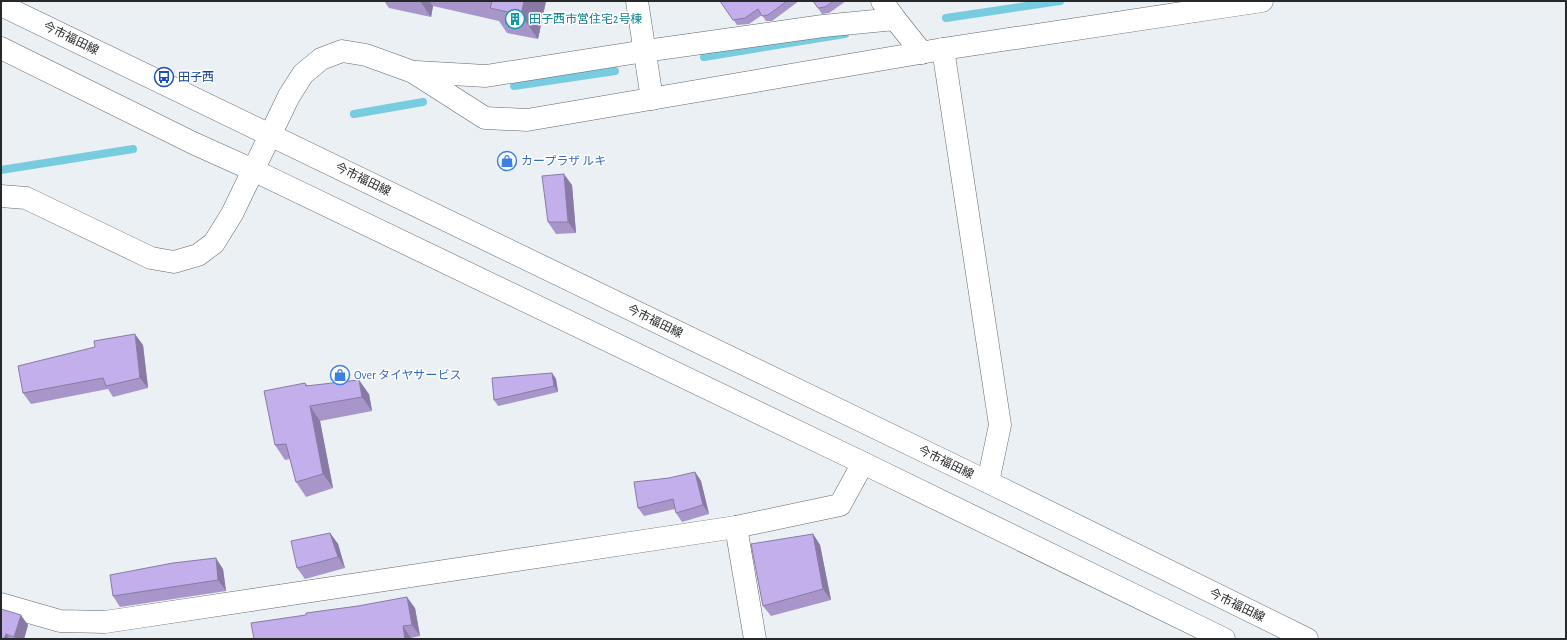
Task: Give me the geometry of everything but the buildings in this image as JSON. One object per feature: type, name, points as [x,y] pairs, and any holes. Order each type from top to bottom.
[{"type":"street","points":[[637,1],[652,99]]},
{"type":"street","points":[[882,1],[922,53]]},
{"type":"street","points":[[1,196],[26,198],[151,258],[174,262],[198,255],[214,243],[232,214],[289,96],[303,74],[321,59],[342,51],[366,55],[413,72],[485,118],[527,120],[943,49],[1262,1]]},
{"type":"street","name":"今市福田線","points":[[1,5],[988,482],[1307,639]]},
{"type":"street","points":[[413,72],[486,76],[645,51],[823,26],[895,19]]},
{"type":"street","points":[[1,48],[193,143],[253,170],[863,463],[1224,639]]},
{"type":"street","points":[[943,49],[1000,425],[988,482]]},
{"type":"street","points":[[1,604],[60,622],[105,622],[736,527],[840,505],[863,463]]},
{"type":"street","points":[[736,527],[755,639]]},
{"type":"waterway","points":[[946,18],[1060,1]]},
{"type":"waterway","points":[[704,57],[845,34]]},
{"type":"waterway","points":[[514,86],[615,71]]},
{"type":"waterway","points":[[354,114],[423,102]]},
{"type":"waterway","points":[[1,170],[133,149]]},
{"type":"place","name":"田子西市営住宅2号棟","points":[[515,19]]},
{"type":"place","name":"田子西","points":[[164,77]]},
{"type":"place","name":"カープラザ ルキ","points":[[507,161]]},
{"type":"place","name":"Over タイヤサービス","points":[[340,375]]}]
